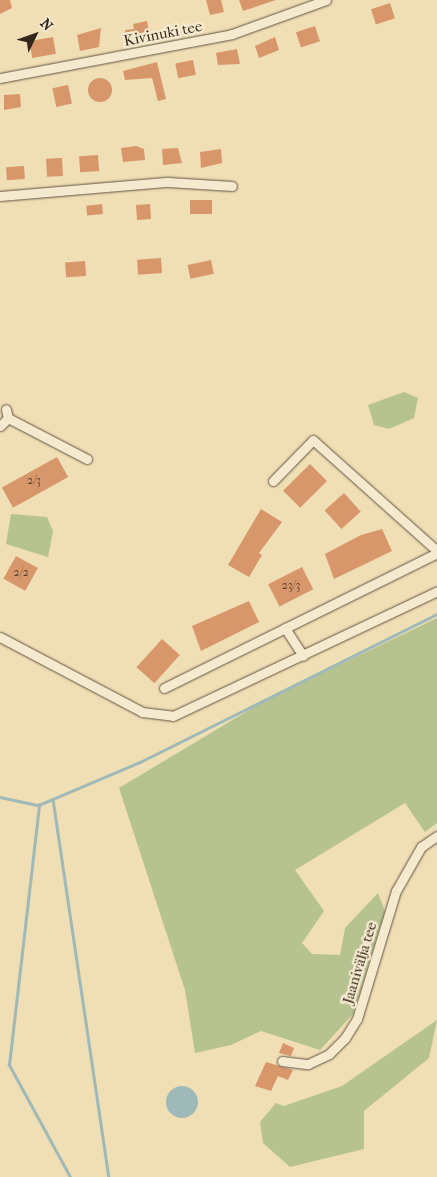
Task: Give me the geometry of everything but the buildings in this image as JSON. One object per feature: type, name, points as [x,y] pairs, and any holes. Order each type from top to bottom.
[{"type":"street","name":"Kivinuki tee","points":[[0,78],[232,34],[326,0]]},
{"type":"street","points":[[0,196],[168,182],[232,186]]},
{"type":"street","points":[[0,426],[7,414],[87,459]]},
{"type":"street","points":[[164,688],[437,552],[313,440],[273,481]]},
{"type":"street","points":[[0,637],[152,716],[183,713],[437,591]]},
{"type":"street","points":[[285,628],[303,656]]},
{"type":"street","name":"Jaanivälja tee","points":[[282,1061],[299,1066],[314,1062],[329,1054],[345,1038],[357,1019],[396,892],[421,848],[437,836]]},
{"type":"green space","points":[[404,392],[418,398],[414,418],[389,429],[374,425],[368,405]]},
{"type":"green space","points":[[11,514],[47,517],[53,531],[48,557],[6,544]]},
{"type":"green space","points":[[437,618],[437,823],[425,832],[405,803],[295,870],[324,911],[302,943],[312,954],[340,955],[345,928],[378,893],[385,911],[353,1014],[320,1050],[261,1031],[231,1045],[195,1053],[185,990],[119,788],[264,701]]},
{"type":"green space","points":[[437,1020],[429,1058],[364,1111],[364,1149],[290,1167],[263,1143],[260,1122],[276,1103],[284,1106],[342,1086]]},
{"type":"water","points":[[182,1086],[188,1087],[193,1091],[197,1096],[197,1108],[193,1113],[188,1117],[182,1118],[176,1117],[171,1113],[167,1108],[166,1102],[167,1096],[171,1091],[176,1087]]},
{"type":"waterway","points":[[70,1177],[9,1065],[39,805],[140,762],[437,614]]},
{"type":"waterway","points":[[0,797],[39,805]]},
{"type":"waterway","points":[[53,799],[109,1177]]}]
